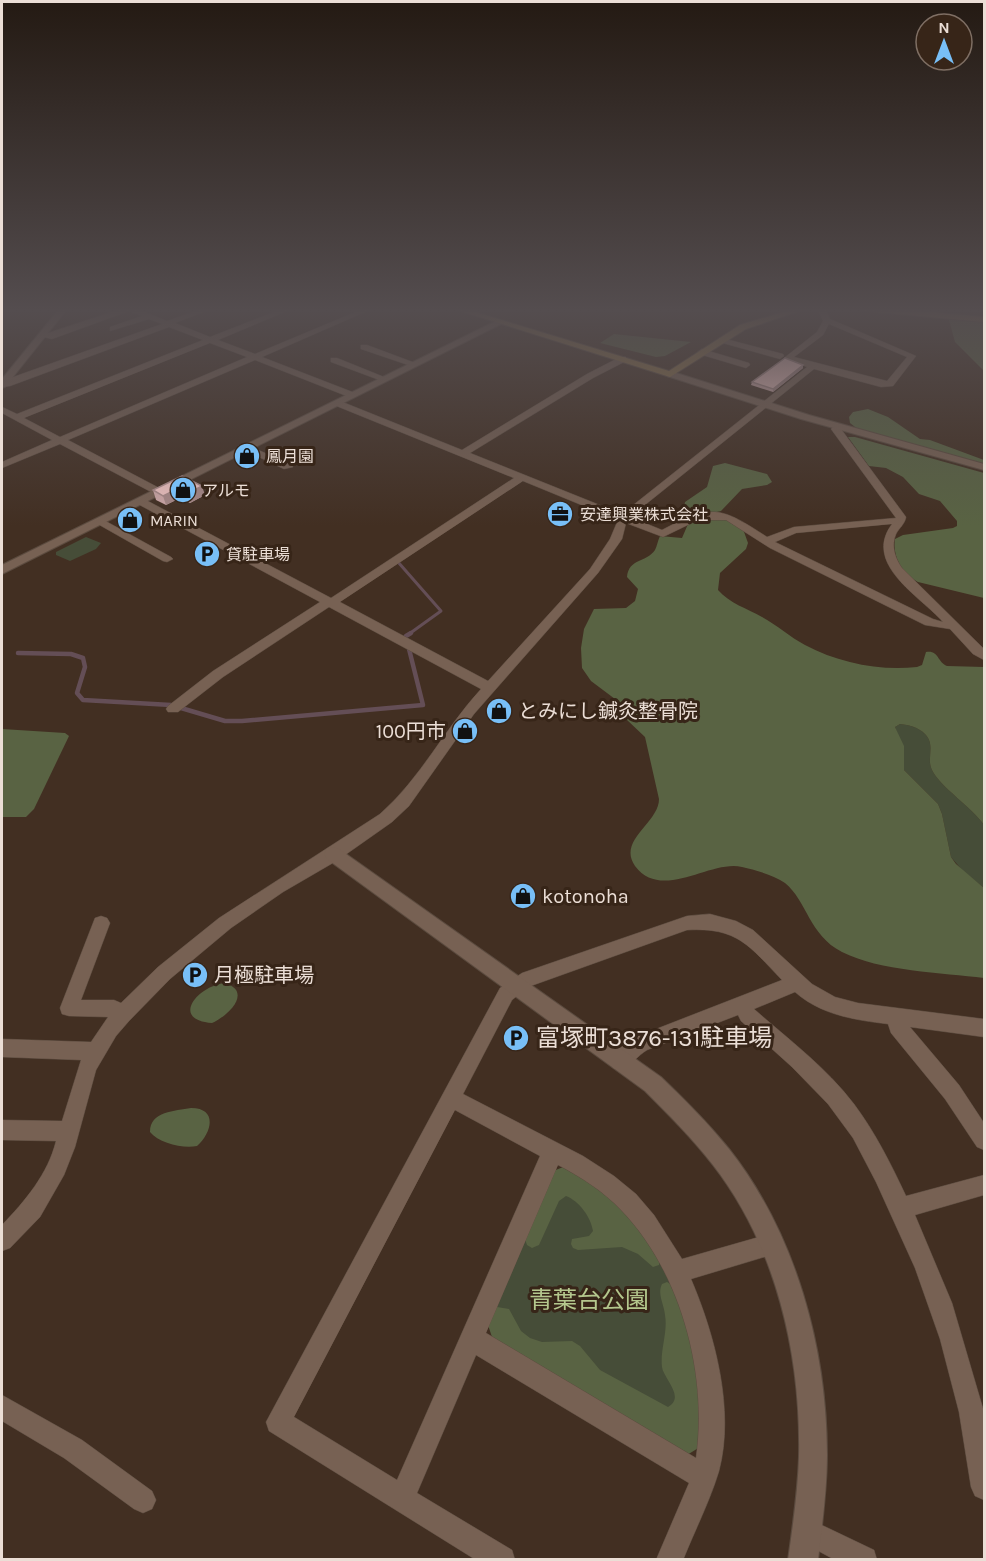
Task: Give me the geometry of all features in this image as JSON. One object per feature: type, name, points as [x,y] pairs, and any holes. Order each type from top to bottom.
[{"type":"street","points":[[16,418],[108,381]]},
{"type":"street","points":[[2,465],[198,381]]},
{"type":"street","points":[[315,381],[352,395]]},
{"type":"street","points":[[2,570],[381,381]]},
{"type":"street","points":[[463,453],[582,381]]},
{"type":"street","points":[[691,381],[838,427],[984,467]]},
{"type":"street","points":[[2,1240],[32,1209],[57,1168],[81,1084],[96,1052],[122,1015],[164,973],[207,936],[260,898],[333,854],[386,818],[404,802],[464,718],[594,571],[616,539],[624,518],[794,381]]},
{"type":"street","points":[[869,381],[881,384],[890,384],[892,381]]},
{"type":"street","points":[[338,403],[663,534],[695,517],[721,515],[735,520],[767,540],[929,622],[937,625],[953,625]]},
{"type":"street","points":[[2,410],[159,492]]},
{"type":"street","points":[[838,427],[836,429],[901,517],[893,526],[887,540],[896,571],[984,656]]},
{"type":"street","points":[[247,448],[288,467]]},
{"type":"street","points":[[172,709],[218,674],[522,477]]},
{"type":"street","points":[[140,501],[491,688]]},
{"type":"street","points":[[100,521],[167,559]]},
{"type":"street","points":[[767,540],[794,530],[894,521],[898,523]]},
{"type":"street","points":[[967,641],[984,639]]},
{"type":"street","points":[[333,854],[668,1097],[710,1141],[748,1195],[773,1244],[795,1306],[810,1385],[813,1471],[803,1560]]},
{"type":"street","points":[[502,1560],[278,1422],[506,994],[522,981],[700,920],[722,922],[742,931],[810,993],[839,1008],[984,1028]]},
{"type":"street","points":[[101,923],[69,1008],[114,1009],[122,1015]]},
{"type":"street","points":[[620,1061],[631,1049],[640,1044],[786,988],[796,981]]},
{"type":"street","points":[[742,1005],[748,1015],[827,1088],[868,1144],[920,1249],[951,1332],[974,1426],[984,1487]]},
{"type":"street","points":[[896,1017],[898,1028],[952,1092],[984,1140]]},
{"type":"street","points":[[2,1047],[96,1052]]},
{"type":"street","points":[[451,1098],[553,1151],[607,1183],[630,1203],[651,1227],[678,1273],[695,1320],[709,1393],[711,1432],[703,1477],[669,1560]]},
{"type":"street","points":[[2,1130],[69,1131]]},
{"type":"street","points":[[402,1498],[553,1151]]},
{"type":"street","points":[[900,1208],[984,1185]]},
{"type":"street","points":[[678,1273],[693,1266],[773,1244]]},
{"type":"street","points":[[471,1338],[703,1477]]},
{"type":"street","points":[[2,1407],[73,1449],[143,1500]]},
{"type":"street","points":[[807,1531],[864,1560]]},
{"type":"green space","points":[[868,409],[888,417],[920,439],[930,440],[984,460],[984,464],[860,431],[850,423],[849,417],[853,412]]},
{"type":"green space","points":[[848,437],[984,473],[984,598],[918,582],[907,575],[897,558],[895,539],[903,535],[953,528],[957,526],[957,521],[940,501],[919,494],[903,477],[886,468],[869,466]]},
{"type":"green space","points":[[725,463],[767,474],[772,482],[742,489],[721,511],[697,513],[684,508],[685,502],[707,487],[713,466]]},
{"type":"green space","points":[[721,517],[743,529],[748,543],[746,549],[720,573],[718,590],[733,602],[768,620],[805,645],[832,657],[874,667],[917,667],[922,665],[926,652],[930,652],[936,654],[947,666],[984,667],[984,825],[936,777],[930,765],[930,743],[925,734],[910,726],[900,724],[895,727],[904,746],[904,770],[938,804],[951,857],[984,888],[984,978],[892,967],[842,952],[822,937],[792,890],[781,880],[764,873],[730,866],[673,880],[659,880],[646,876],[635,866],[631,857],[631,848],[653,816],[659,799],[645,737],[626,719],[619,702],[591,681],[582,668],[581,648],[584,629],[594,609],[626,608],[635,601],[638,589],[627,577],[628,571],[634,564],[655,550],[660,536],[682,538],[688,524],[696,518]]},
{"type":"green space","points":[[86,537],[101,543],[96,549],[70,561],[56,555],[56,552]]},
{"type":"green space","points":[[900,724],[913,727],[925,734],[930,743],[930,765],[936,777],[984,825],[984,888],[963,871],[951,857],[938,804],[904,770],[902,761],[904,754],[895,727]]},
{"type":"green space","points":[[2,729],[65,733],[69,736],[34,809],[26,817],[2,817]]},
{"type":"green space","points":[[225,983],[237,992],[235,1004],[231,1010],[212,1023],[199,1021],[192,1016],[190,1010],[192,1003],[198,996],[215,985]]},
{"type":"green space","points":[[191,1108],[205,1112],[210,1122],[206,1135],[197,1146],[185,1147],[172,1144],[159,1139],[150,1132],[154,1120],[164,1113]]},
{"type":"green space","points":[[566,1166],[625,1208],[660,1259],[659,1265],[653,1267],[638,1254],[622,1247],[578,1250],[573,1248],[572,1239],[589,1236],[593,1231],[584,1210],[566,1196],[559,1201],[539,1245],[532,1248],[527,1245],[525,1239],[553,1171]]},
{"type":"green space","name":"青葉台公園","points":[[553,1171],[625,1208],[677,1290],[702,1430],[487,1322]]},
{"type":"green space","points":[[667,1282],[672,1285],[680,1306],[695,1364],[700,1447],[687,1455],[493,1340],[487,1322],[497,1307],[509,1309],[521,1331],[530,1338],[542,1342],[572,1341],[580,1346],[600,1370],[668,1407],[675,1398],[662,1367],[666,1321],[660,1292],[662,1284]]},
{"type":"building","points":[[754,381],[783,381],[773,389],[752,382]]},
{"type":"building","points":[[182,476],[202,486],[187,494],[177,489],[163,496],[153,490]]},
{"type":"waterway","points":[[398,562],[441,611],[409,634]]},
{"type":"waterway","points":[[406,636],[411,633]]},
{"type":"waterway","points":[[181,708],[225,721],[242,721],[423,705],[409,649]]},
{"type":"waterway","points":[[18,653],[71,654],[83,658],[85,667],[77,693],[83,700],[171,705]]},
{"type":"place","name":"鳳月園","points":[[247,456]]},
{"type":"place","name":"アルモ","points":[[183,490]]},
{"type":"place","name":"安達興業株式会社","points":[[560,514]]},
{"type":"place","name":"MARIN","points":[[130,520]]},
{"type":"place","name":"貸駐車場","points":[[207,554]]},
{"type":"place","name":"とみにし鍼灸整骨院","points":[[499,711]]},
{"type":"place","name":"100円市","points":[[465,731]]},
{"type":"place","name":"kotonoha","points":[[523,896]]},
{"type":"place","name":"月極駐車場","points":[[195,975]]},
{"type":"place","name":"富塚町3876-131駐車場","points":[[516,1038]]}]
